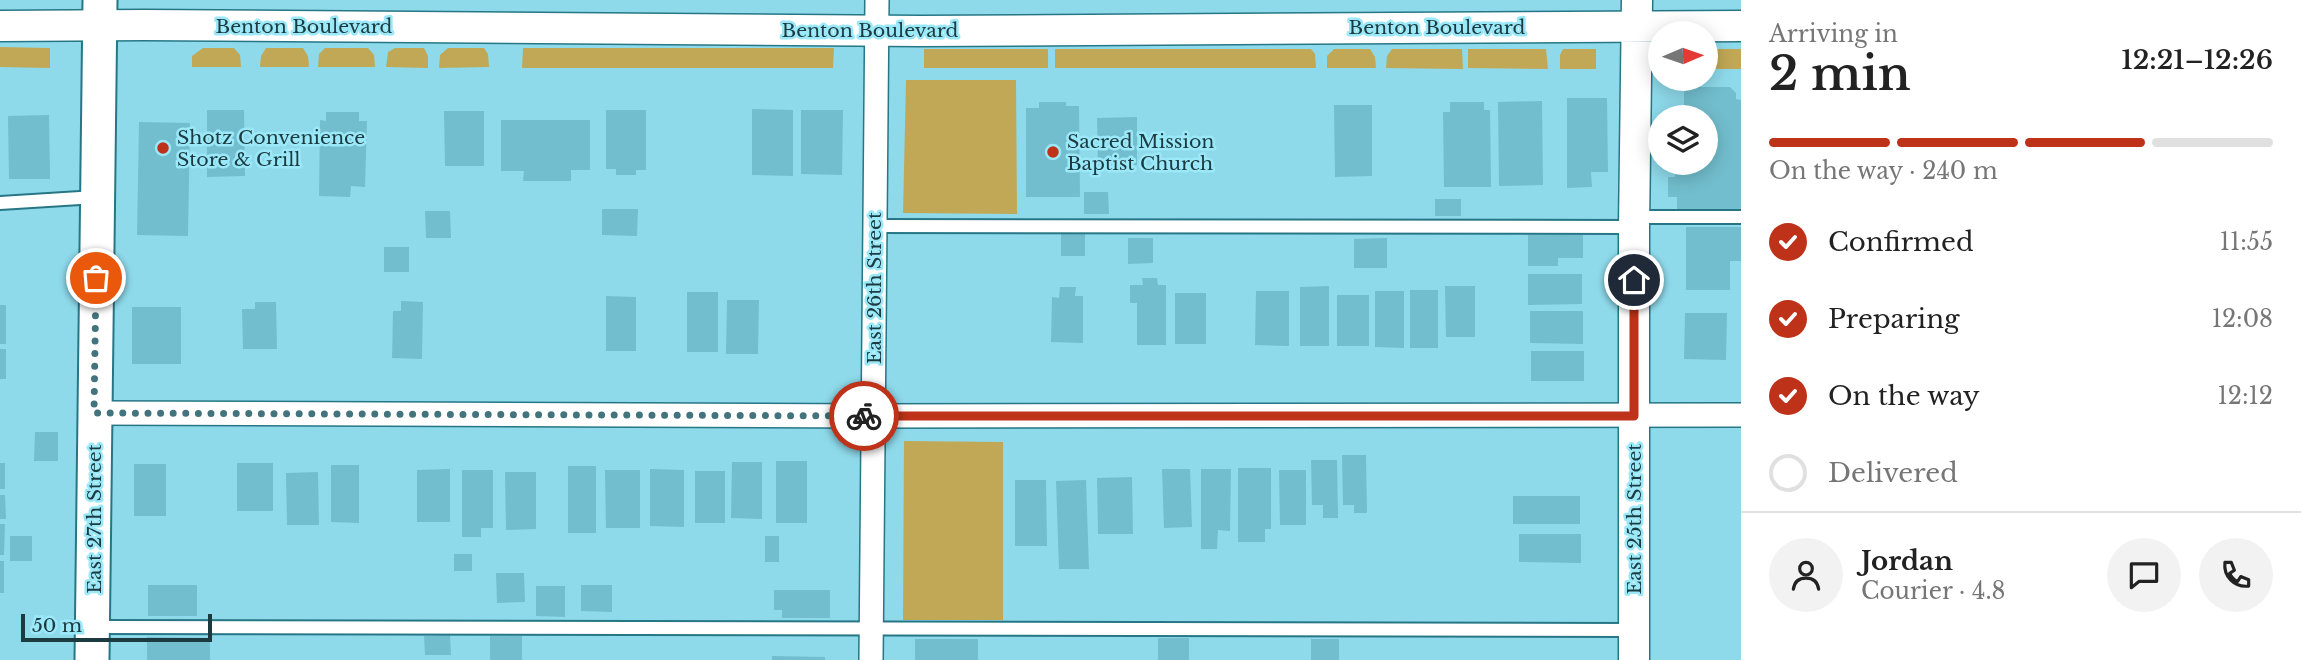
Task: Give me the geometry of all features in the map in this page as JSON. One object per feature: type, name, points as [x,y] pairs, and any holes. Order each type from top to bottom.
[{"type":"main road","name":"East 27th Street","points":[[92,660],[100,13]]},
{"type":"street","name":"East 26th Street","points":[[871,660],[877,0]]},
{"type":"street","name":"Benton Boulevard","points":[[0,26],[100,13],[877,30],[1637,13],[1741,26]]},
{"type":"street","name":"East 25th Street","points":[[1634,660],[1637,13]]},
{"type":"street","points":[[94,413],[1741,415]]},
{"type":"lane","points":[[0,202],[96,197]]},
{"type":"lane","points":[[875,226],[1634,222],[1741,217]]},
{"type":"lane","points":[[93,627],[1634,630]]},
{"type":"shaded area","points":[[0,47],[50,48],[50,68],[0,67]]},
{"type":"shaded area","points":[[203,48],[234,48],[240,55],[241,67],[192,67],[192,56]]},
{"type":"shaded area","points":[[266,48],[303,48],[308,56],[309,67],[260,67],[261,56]]},
{"type":"shaded area","points":[[325,48],[368,48],[374,55],[375,67],[318,67],[319,54]]},
{"type":"shaded area","points":[[395,48],[424,48],[428,56],[428,68],[386,67],[388,52]]},
{"type":"shaded area","points":[[448,48],[484,48],[488,54],[489,67],[439,68],[440,55]]},
{"type":"shaded area","points":[[523,48],[834,48],[833,68],[522,68]]},
{"type":"shaded area","points":[[924,49],[1048,49],[1048,68],[924,68]]},
{"type":"shaded area","points":[[1055,49],[1311,49],[1315,54],[1316,68],[1055,68]]},
{"type":"shaded area","points":[[1334,49],[1370,49],[1375,57],[1376,68],[1327,68],[1327,56]]},
{"type":"shaded area","points":[[1392,49],[1462,49],[1463,69],[1386,68],[1387,56]]},
{"type":"shaded area","points":[[1468,49],[1546,49],[1548,69],[1468,68]]},
{"type":"shaded area","points":[[1563,49],[1596,49],[1596,69],[1560,69]]},
{"type":"shaded area","points":[[1718,49],[1741,49],[1741,69],[1718,69]]},
{"type":"shaded area","points":[[906,80],[1016,80],[1017,214],[903,213]]},
{"type":"shaded area","points":[[904,441],[1003,442],[1003,620],[903,620]]},
{"type":"building","points":[[1718,87],[1730,87],[1736,93],[1736,99],[1741,100],[1741,211],[1677,210],[1677,197],[1668,197],[1668,177],[1718,175],[1718,105],[1684,105],[1684,92],[1718,91]]},
{"type":"building","points":[[1567,98],[1607,98],[1608,172],[1591,172],[1592,187],[1567,188]]},
{"type":"building","points":[[1542,101],[1543,185],[1499,186],[1498,102]]},
{"type":"building","name":"Sacred Mission Baptist Church","points":[[1039,102],[1066,102],[1066,106],[1079,106],[1080,197],[1026,197],[1026,108],[1039,108]]},
{"type":"building","points":[[1450,102],[1484,102],[1484,110],[1490,110],[1491,187],[1444,187],[1443,112],[1450,112]]},
{"type":"building","points":[[1334,105],[1372,105],[1372,176],[1335,177]]},
{"type":"building","points":[[752,109],[793,110],[793,176],[752,175]]},
{"type":"building","points":[[207,110],[244,110],[245,176],[207,177]]},
{"type":"building","points":[[606,110],[646,110],[646,170],[636,170],[636,175],[616,175],[616,169],[606,169]]},
{"type":"building","points":[[801,110],[843,110],[842,175],[801,174]]},
{"type":"building","points":[[444,111],[484,111],[484,166],[445,166]]},
{"type":"building","points":[[326,112],[359,112],[359,121],[367,121],[365,187],[351,186],[350,197],[319,196],[320,120],[326,121]]},
{"type":"building","points":[[49,115],[50,179],[9,179],[8,116]]},
{"type":"building","points":[[1137,117],[1137,165],[1098,166],[1097,118]]},
{"type":"building","points":[[501,120],[590,120],[590,170],[571,170],[571,181],[523,181],[524,171],[501,171]]},
{"type":"building","points":[[139,122],[190,123],[188,236],[137,235]]},
{"type":"building","points":[[1084,192],[1108,192],[1109,214],[1084,214]]},
{"type":"building","points":[[1435,199],[1461,199],[1461,216],[1435,216]]},
{"type":"building","points":[[602,209],[638,209],[637,236],[602,235]]},
{"type":"building","points":[[425,211],[450,211],[451,238],[426,238]]},
{"type":"building","points":[[1686,227],[1741,227],[1741,261],[1730,261],[1730,290],[1686,290]]},
{"type":"building","points":[[1061,234],[1085,234],[1085,256],[1061,256]]},
{"type":"building","points":[[1528,235],[1583,235],[1583,258],[1558,258],[1558,266],[1528,266]]},
{"type":"building","points":[[1128,238],[1153,238],[1153,263],[1128,264]]},
{"type":"building","points":[[1387,238],[1387,268],[1354,268],[1354,239]]},
{"type":"building","points":[[384,247],[409,247],[409,272],[384,272]]},
{"type":"building","points":[[1528,274],[1582,274],[1582,304],[1528,305]]},
{"type":"building","points":[[1142,278],[1157,278],[1158,285],[1166,285],[1166,345],[1137,345],[1137,303],[1130,303],[1130,285],[1143,285]]},
{"type":"building","points":[[1329,286],[1329,346],[1300,346],[1300,287]]},
{"type":"building","points":[[1445,286],[1475,286],[1475,337],[1446,337]]},
{"type":"building","points":[[1060,287],[1076,287],[1075,296],[1083,296],[1083,343],[1051,342],[1052,297],[1059,298]]},
{"type":"building","points":[[1410,290],[1438,290],[1438,348],[1410,348]]},
{"type":"building","points":[[1256,291],[1289,291],[1289,346],[1255,345]]},
{"type":"building","points":[[1375,291],[1404,291],[1404,348],[1375,347]]},
{"type":"building","points":[[687,292],[718,292],[718,352],[687,352]]},
{"type":"building","points":[[1175,293],[1206,293],[1206,344],[1175,344]]},
{"type":"building","points":[[1337,295],[1369,295],[1369,346],[1337,346]]},
{"type":"building","points":[[606,296],[636,297],[636,351],[606,351]]},
{"type":"building","points":[[727,300],[759,300],[758,354],[726,354]]},
{"type":"building","points":[[401,301],[423,302],[422,359],[392,358],[393,311],[401,311]]},
{"type":"building","points":[[255,302],[276,302],[277,349],[243,349],[242,309],[255,309]]},
{"type":"building","points":[[0,305],[6,305],[6,344],[0,344]]},
{"type":"building","points":[[132,307],[181,307],[181,364],[132,364]]},
{"type":"building","points":[[1530,311],[1583,311],[1583,344],[1530,343]]},
{"type":"building","points":[[1685,313],[1727,313],[1726,360],[1684,359]]},
{"type":"building","points":[[0,349],[6,349],[6,379],[0,379]]},
{"type":"building","points":[[1531,351],[1584,351],[1584,381],[1531,381]]},
{"type":"building","points":[[35,432],[58,432],[58,461],[34,461]]},
{"type":"building","points":[[1342,455],[1366,455],[1367,513],[1354,513],[1354,505],[1343,505]]},
{"type":"building","points":[[1311,460],[1337,460],[1338,518],[1323,518],[1323,505],[1312,505]]},
{"type":"building","points":[[776,461],[807,461],[807,523],[776,523]]},
{"type":"building","points":[[732,462],[762,462],[762,519],[731,518]]},
{"type":"building","points":[[0,463],[5,463],[5,489],[0,489]]},
{"type":"building","points":[[237,463],[273,463],[273,511],[237,511]]},
{"type":"building","points":[[134,464],[166,464],[166,516],[134,516]]},
{"type":"building","points":[[331,465],[359,465],[359,523],[331,522]]},
{"type":"building","points":[[568,466],[596,466],[596,533],[568,533]]},
{"type":"building","points":[[1238,468],[1271,468],[1271,529],[1265,529],[1265,542],[1238,542]]},
{"type":"building","points":[[450,469],[450,522],[417,522],[417,470]]},
{"type":"building","points":[[650,469],[684,470],[684,527],[650,526]]},
{"type":"building","points":[[1162,469],[1190,469],[1192,527],[1164,528]]},
{"type":"building","points":[[1201,469],[1231,469],[1230,531],[1218,530],[1217,549],[1201,549]]},
{"type":"building","points":[[462,470],[493,470],[493,528],[481,528],[481,537],[462,537]]},
{"type":"building","points":[[605,470],[640,470],[640,528],[606,528]]},
{"type":"building","points":[[1279,470],[1306,470],[1306,525],[1280,525]]},
{"type":"building","points":[[695,471],[725,471],[725,523],[695,523]]},
{"type":"building","points":[[318,472],[319,525],[287,525],[286,473]]},
{"type":"building","points":[[505,472],[536,472],[536,529],[506,530]]},
{"type":"building","points":[[1132,477],[1133,534],[1098,534],[1097,478]]},
{"type":"building","points":[[1015,480],[1046,480],[1047,546],[1015,546]]},
{"type":"building","points":[[1086,480],[1089,569],[1059,569],[1056,481]]},
{"type":"building","points":[[0,495],[5,495],[6,519],[0,519]]},
{"type":"building","points":[[1513,496],[1580,496],[1580,524],[1513,524]]},
{"type":"building","points":[[0,524],[5,524],[4,555],[0,555]]},
{"type":"building","points":[[1519,534],[1581,534],[1581,563],[1519,562]]},
{"type":"building","points":[[10,536],[32,536],[32,561],[10,561]]},
{"type":"building","points":[[765,536],[779,536],[779,562],[765,562]]},
{"type":"building","points":[[454,554],[472,554],[472,571],[454,571]]},
{"type":"building","points":[[0,561],[4,561],[4,593],[0,593]]},
{"type":"building","points":[[496,573],[524,573],[525,602],[497,603]]},
{"type":"building","points":[[148,585],[197,585],[197,616],[148,616]]},
{"type":"building","points":[[581,585],[612,585],[612,612],[581,611]]},
{"type":"building","points":[[536,586],[565,586],[565,617],[536,616]]},
{"type":"building","points":[[774,590],[830,590],[830,618],[782,618],[782,610],[774,610]]},
{"type":"building","points":[[450,635],[451,655],[425,655],[424,636]]},
{"type":"building","points":[[490,636],[522,636],[522,660],[490,660]]},
{"type":"building","points":[[147,637],[210,638],[210,660],[147,660]]},
{"type":"building","points":[[1158,638],[1189,638],[1189,660],[1158,660]]},
{"type":"building","points":[[915,639],[978,639],[978,660],[915,660]]},
{"type":"building","points":[[1311,639],[1339,639],[1339,660],[1311,660]]},
{"type":"building","points":[[772,656],[825,657],[825,660],[772,660]]},
{"type":"way so far","points":[[96,278],[94,413],[864,416]]},
{"type":"place","name":"Shotz Convenience Store & Grill","points":[[163,148]]},
{"type":"place","name":"Sacred Mission Baptist Church","points":[[1053,152]]},
{"type":"route","points":[[864,416],[1634,416],[1634,280]]}]
